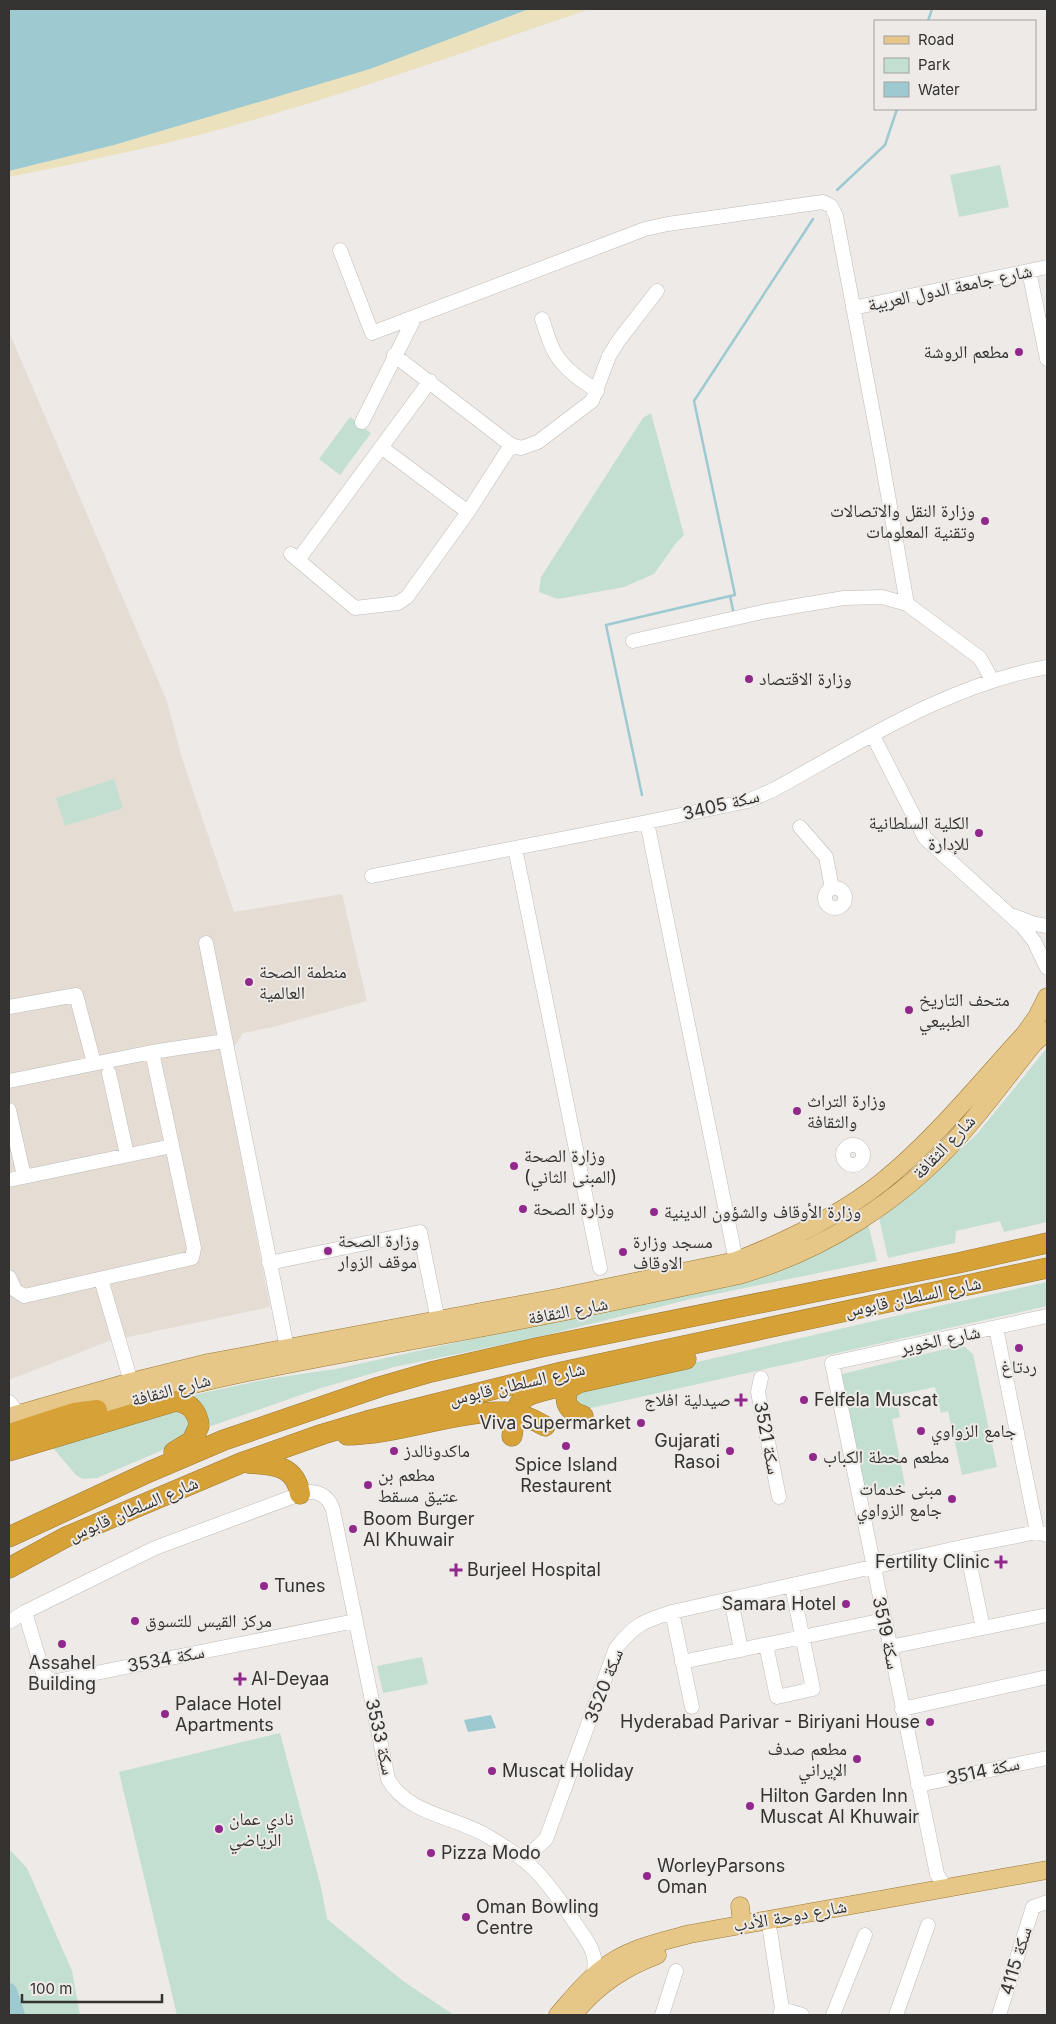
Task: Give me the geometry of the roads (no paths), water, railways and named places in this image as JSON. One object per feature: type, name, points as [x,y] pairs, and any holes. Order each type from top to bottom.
[{"type":"highway","points":[[958,1263],[991,1245],[1047,1231]]},
{"type":"highway","name":"شارع السلطان قابوس","points":[[9,1537],[149,1472],[224,1440],[379,1386],[541,1347],[958,1263],[1047,1243]]},
{"type":"highway","name":"شارع السلطان قابوس","points":[[9,1568],[66,1537],[241,1463],[322,1434],[544,1377],[1047,1268]]},
{"type":"highway","points":[[512,1436],[515,1414],[520,1401],[528,1395],[744,1346],[904,1299]]},
{"type":"highway","points":[[580,1382],[568,1389],[565,1396],[567,1405],[573,1412],[583,1416]]},
{"type":"highway","points":[[9,1451],[171,1401],[186,1404],[194,1411],[198,1421],[198,1432],[186,1446],[159,1460],[149,1472]]},
{"type":"highway","points":[[9,1434],[74,1413],[97,1410]]},
{"type":"highway","points":[[322,1434],[361,1435],[477,1414],[515,1414],[545,1426]]},
{"type":"highway","points":[[241,1463],[273,1465],[286,1470],[309,1493]]},
{"type":"main road","name":"شارع الثقافة","points":[[11,1416],[131,1382],[208,1363],[438,1321],[736,1260],[787,1240],[866,1194],[926,1143],[1024,1035],[1037,1017],[1047,997]]},
{"type":"main road","name":"شارع الثقافة","points":[[9,1445],[62,1422],[97,1410],[196,1383],[269,1367],[550,1315],[739,1275],[788,1258],[874,1212],[910,1182],[959,1136],[1032,1044],[1047,1031]]},
{"type":"main road","points":[[635,1297],[732,1271],[736,1260],[748,1266],[765,1261],[788,1258]]},
{"type":"main road","name":"شارع دوحة الأدب","points":[[558,2015],[592,1978],[610,1964],[646,1946],[690,1934],[1047,1870]]},
{"type":"main road","name":"شارع دوحة الأدب","points":[[574,2015],[602,1986],[640,1961],[662,1952],[1047,1879]]},
{"type":"main road","points":[[740,1906],[742,1925]]},
{"type":"street","points":[[340,250],[372,333],[645,229],[823,202],[831,206],[836,216],[907,604]]},
{"type":"street","name":"شارع جامعة الدول العربية","points":[[852,308],[1047,267]]},
{"type":"street","points":[[1029,271],[1047,359]]},
{"type":"street","points":[[394,355],[511,444],[521,448],[538,442],[592,401],[609,356],[657,291]]},
{"type":"street","points":[[362,422],[394,355],[415,317]]},
{"type":"street","points":[[542,319],[559,359],[581,380],[597,391]]},
{"type":"street","points":[[430,381],[381,447],[294,557],[355,608],[398,603],[406,597],[468,512],[511,444]]},
{"type":"street","points":[[381,447],[468,512]]},
{"type":"street","points":[[634,641],[767,611],[844,598],[882,597],[907,604],[980,658],[992,680]]},
{"type":"street","name":"سكة 3405","points":[[372,876],[748,801],[773,790],[944,698],[992,680],[1047,667]]},
{"type":"street","points":[[873,736],[925,838],[1009,913],[1034,941],[1047,968]]},
{"type":"street","points":[[647,822],[736,1260]]},
{"type":"street","points":[[800,827],[826,858],[832,888]]},
{"type":"street","points":[[514,848],[600,1268]]},
{"type":"street","points":[[1009,913],[1035,924],[1047,926]]},
{"type":"street","points":[[206,943],[287,1348]]},
{"type":"street","points":[[9,1008],[76,995],[94,1063]]},
{"type":"street","points":[[9,1081],[152,1052],[225,1041]]},
{"type":"street","points":[[9,1277],[15,1290],[24,1296],[192,1258],[194,1248],[152,1052]]},
{"type":"street","points":[[109,1073],[127,1155]]},
{"type":"street","points":[[9,1110],[24,1176]]},
{"type":"street","points":[[9,1180],[172,1146]]},
{"type":"street","points":[[269,1263],[420,1232],[438,1321]]},
{"type":"street","points":[[101,1279],[131,1382]]},
{"type":"street","name":"شارع الخوير","points":[[832,1364],[1047,1316]]},
{"type":"street","points":[[996,1328],[1042,1534]]},
{"type":"street","name":"سكة 3519","points":[[832,1364],[872,1566],[937,1874]]},
{"type":"street","name":"سكة 3521","points":[[761,1378],[758,1392],[779,1497]]},
{"type":"street","points":[[9,1622],[24,1612],[155,1548],[309,1493]]},
{"type":"street","name":"سكة 3533","points":[[309,1493],[331,1503],[384,1765],[391,1786],[413,1805],[487,1835],[523,1860],[534,1869],[574,1920],[592,1949]]},
{"type":"street","name":"سكة 3520","points":[[523,1860],[546,1839],[616,1648],[642,1622],[672,1612],[792,1586],[872,1566],[966,1546],[1042,1534]]},
{"type":"street","points":[[966,1546],[983,1628]]},
{"type":"street","points":[[766,1645],[777,1697],[813,1689],[792,1586]]},
{"type":"street","points":[[731,1599],[741,1650]]},
{"type":"street","name":"سكة 3534","points":[[24,1612],[42,1673],[48,1679],[56,1681],[355,1620]]},
{"type":"street","points":[[672,1612],[692,1708]]},
{"type":"street","points":[[889,1647],[1047,1615]]},
{"type":"street","points":[[682,1662],[884,1620]]},
{"type":"street","points":[[902,1708],[1047,1677]]},
{"type":"street","name":"سكة 3514","points":[[918,1785],[1047,1758]]},
{"type":"street","points":[[937,1874],[943,1884],[950,1888]]},
{"type":"street","points":[[926,1892],[933,1884],[937,1874]]},
{"type":"street","name":"سكة 4115","points":[[999,2015],[1034,1907],[1047,1902]]},
{"type":"street","points":[[896,2015],[928,1925]]},
{"type":"street","points":[[770,1931],[781,2012],[802,2015]]},
{"type":"street","points":[[833,2015],[865,1935]]},
{"type":"street","points":[[592,1949],[606,1957],[629,1954]]},
{"type":"street","points":[[592,1949],[595,1959],[592,1978]]},
{"type":"street","points":[[662,2015],[676,1971]]},
{"type":"water","points":[[9,9],[529,9],[370,69],[114,145],[9,171]]},
{"type":"water","points":[[491,1715],[496,1728],[468,1732],[464,1720]]},
{"type":"waterway","points":[[928,20],[932,9]]},
{"type":"waterway","points":[[837,190],[885,145],[897,110]]},
{"type":"waterway","points":[[733,610],[730,596],[735,595],[694,401],[813,219]]},
{"type":"waterway","points":[[642,795],[606,625],[730,596]]},
{"type":"waterway","points":[[9,1991],[17,2015]]},
{"type":"place","name":"مطعم الروشة","points":[[1019,352]]},
{"type":"place","name":"وزارة النقل والاتصالات وتقنية المعلومات","points":[[985,521]]},
{"type":"place","name":"وزارة الاقتصاد","points":[[749,679]]},
{"type":"place","name":"الكلية السلطانية للإدارة","points":[[979,833]]},
{"type":"place","name":"منطمة الصحة العالمية","points":[[249,982]]},
{"type":"place","name":"متحف التاريخ الطبيعي","points":[[909,1010]]},
{"type":"place","name":"وزارة التراث والثقافة","points":[[797,1111]]},
{"type":"place","name":"وزارة الصحة (المبنى الثاني)","points":[[514,1166]]},
{"type":"place","name":"وزارة الصحة","points":[[523,1209]]},
{"type":"place","name":"وزارة الأوقاف والشؤون الدينية","points":[[654,1212]]},
{"type":"place","name":"وزارة الصحة موقف الزوار","points":[[328,1251]]},
{"type":"place","name":"مسجد وزارة الاوقاف","points":[[623,1252]]},
{"type":"place","name":"ردتاغ","points":[[1019,1348]]},
{"type":"place","name":"صيدلية افلاج","points":[[741,1400]]},
{"type":"place","name":"Felfela Muscat","points":[[804,1400]]},
{"type":"place","name":"Viva Supermarket","points":[[641,1423]]},
{"type":"place","name":"جامع الزواوي","points":[[921,1431]]},
{"type":"place","name":"Spice Island Restaurent","points":[[566,1446]]},
{"type":"place","name":"ماكدونالدز","points":[[394,1451]]},
{"type":"place","name":"Gujarati Rasoi","points":[[730,1451]]},
{"type":"place","name":"مطعم محطة الكباب","points":[[813,1457]]},
{"type":"place","name":"مطعم بن عتيق مسقط","points":[[368,1485]]},
{"type":"place","name":"مبنى خدمات جامع الزواوي","points":[[952,1499]]},
{"type":"place","name":"Boom Burger Al Khuwair","points":[[353,1529]]},
{"type":"place","name":"Fertility Clinic","points":[[1001,1562]]},
{"type":"place","name":"Burjeel Hospital","points":[[456,1570]]},
{"type":"place","name":"Tunes","points":[[264,1586]]},
{"type":"place","name":"Samara Hotel","points":[[846,1604]]},
{"type":"place","name":"مركز القيس للتسوق","points":[[135,1621]]},
{"type":"place","name":"Assahel Building","points":[[62,1644]]},
{"type":"place","name":"Al-Deyaa","points":[[240,1679]]},
{"type":"place","name":"Palace Hotel Apartments","points":[[165,1714]]},
{"type":"place","name":"Hyderabad Parivar - Biriyani House","points":[[930,1722]]},
{"type":"place","name":"مطعم صدف الإيراني","points":[[857,1759]]},
{"type":"place","name":"Muscat Holiday","points":[[492,1771]]},
{"type":"place","name":"Hilton Garden Inn Muscat Al Khuwair","points":[[750,1806]]},
{"type":"place","name":"نادي عمان الرياضي","points":[[219,1829]]},
{"type":"place","name":"Pizza Modo","points":[[431,1853]]},
{"type":"place","name":"WorleyParsons Oman","points":[[647,1876]]},
{"type":"place","name":"Oman Bowling Centre","points":[[466,1917]]}]
